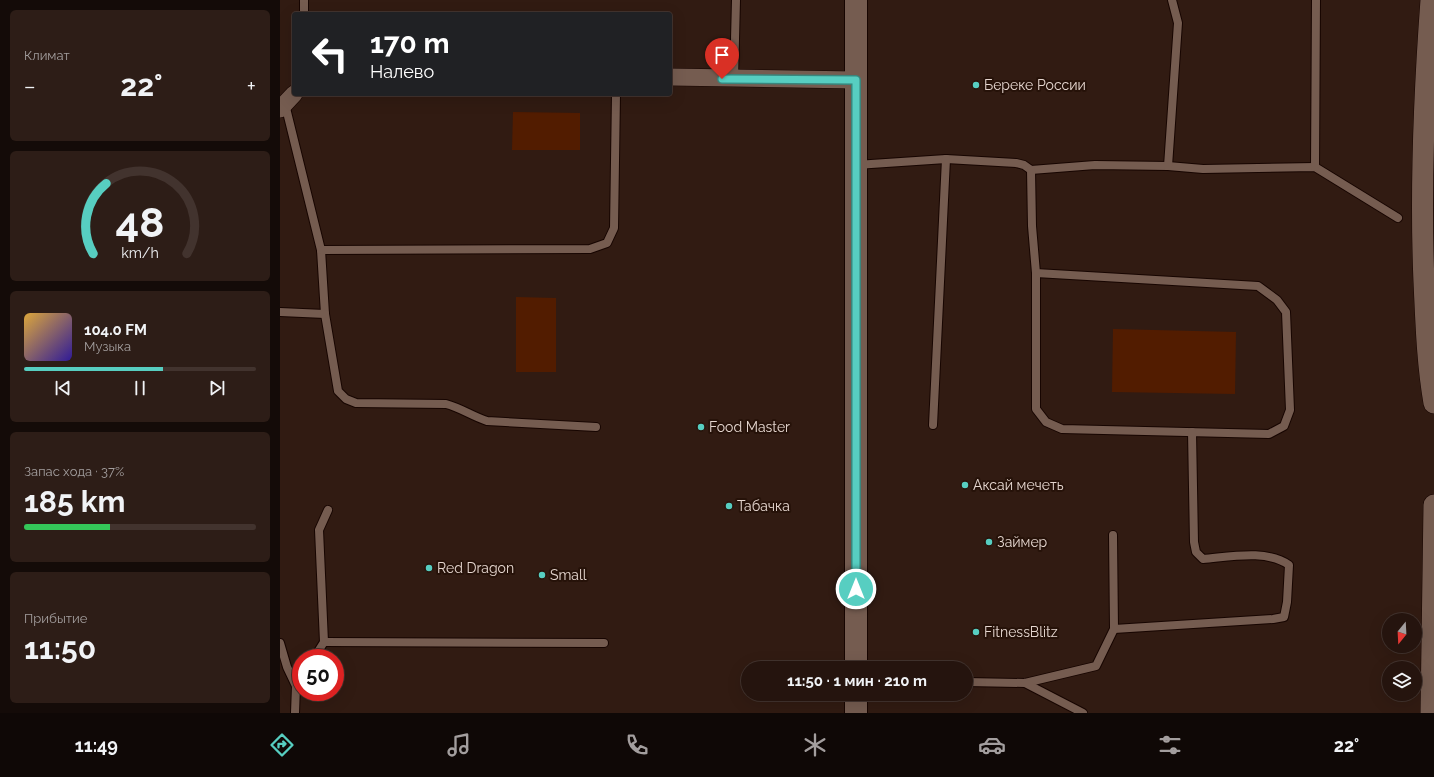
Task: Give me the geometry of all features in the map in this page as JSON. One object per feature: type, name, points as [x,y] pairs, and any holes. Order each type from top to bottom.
[{"type":"main road","points":[[856,0],[856,661]]},
{"type":"main road","points":[[856,701],[856,713]]},
{"type":"street","points":[[1431,0],[1429,100],[1423,246],[1428,367],[1434,403]]},
{"type":"street","points":[[672,77],[856,80]]},
{"type":"street","points":[[1431,713],[1434,504]]},
{"type":"lane","points":[[304,0],[304,12]]},
{"type":"lane","points":[[734,79],[736,0]]},
{"type":"lane","points":[[1168,166],[1178,23],[1172,0]]},
{"type":"lane","points":[[1315,167],[1316,0]]},
{"type":"lane","points":[[321,250],[590,249],[607,243],[614,228],[616,96]]},
{"type":"lane","points":[[286,102],[321,250],[325,314],[338,391],[346,400],[356,403],[446,404],[461,408],[475,417],[487,421],[596,427]]},
{"type":"lane","points":[[856,164],[946,159],[1024,165],[1031,170],[1095,165],[1168,166],[1203,169],[1315,167],[1398,218]]},
{"type":"lane","points":[[933,425],[946,159]]},
{"type":"lane","points":[[1031,170],[1032,226],[1036,272],[1036,409],[1046,422],[1062,429],[1269,434],[1284,426],[1290,410],[1286,312],[1277,300],[1258,286],[1036,272]]},
{"type":"lane","points":[[280,312],[325,314]]},
{"type":"lane","points":[[1114,629],[1273,619],[1284,617],[1287,602],[1289,565],[1280,559],[1266,556],[1203,559],[1196,552],[1194,542],[1192,432]]},
{"type":"lane","points":[[320,649],[324,642],[319,530],[328,510]]},
{"type":"lane","points":[[973,682],[1025,683],[1096,666],[1114,629],[1113,535]]},
{"type":"lane","points":[[324,642],[604,643]]},
{"type":"lane","points":[[280,644],[292,678]]},
{"type":"lane","points":[[1025,683],[1083,713]]},
{"type":"lane","points":[[295,701],[295,713]]},
{"type":"shaded area","points":[[513,112],[580,113],[580,150],[512,150]]},
{"type":"shaded area","points":[[516,297],[556,298],[556,372],[516,372]]},
{"type":"shaded area","points":[[1113,329],[1236,332],[1235,394],[1112,392]]},
{"type":"place","name":"Береке России","points":[[976,85]]},
{"type":"place","name":"Food Master","points":[[701,427]]},
{"type":"place","name":"Аксай мечеть","points":[[965,485]]},
{"type":"place","name":"Табачка","points":[[729,506]]},
{"type":"place","name":"Займер","points":[[989,542]]},
{"type":"place","name":"Red Dragon","points":[[429,568]]},
{"type":"place","name":"Small","points":[[542,575]]},
{"type":"place","name":"FitnessBlitz","points":[[976,632]]},
{"type":"route","points":[[722,79],[856,80],[856,589]]}]
